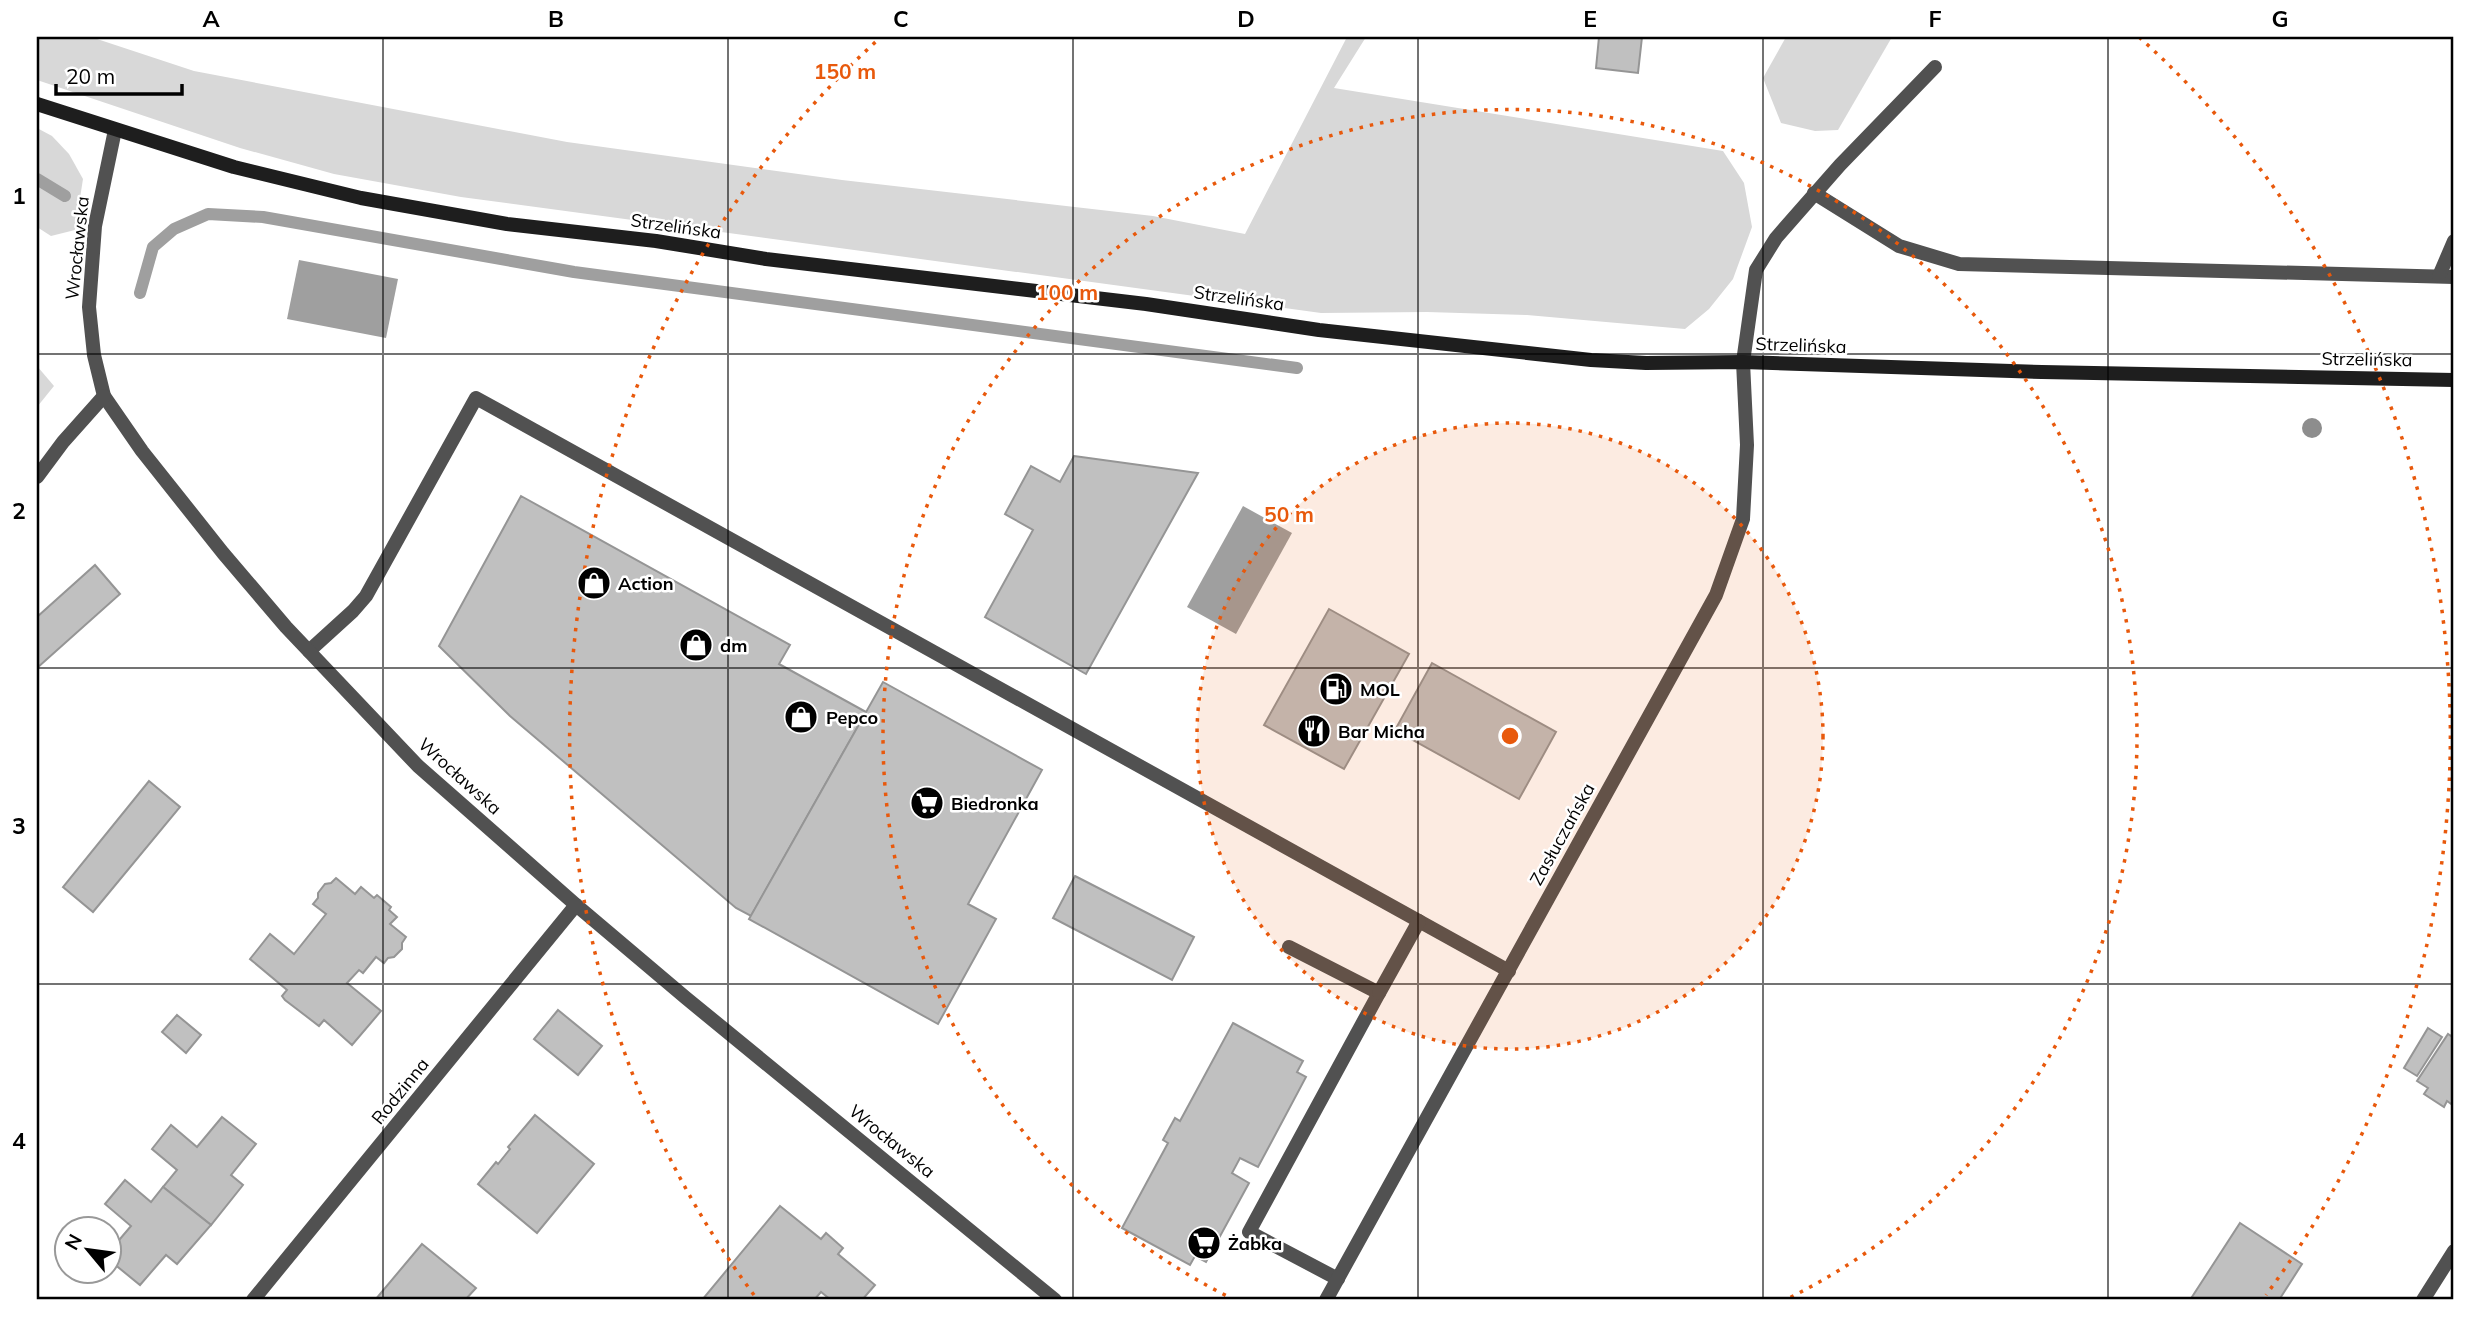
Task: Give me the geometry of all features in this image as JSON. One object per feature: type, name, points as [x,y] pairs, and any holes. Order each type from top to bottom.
[{"type":"main road","name":"Strzelińska","points":[[37,104],[234,167],[348,195],[507,224],[656,241],[766,259],[1146,304],[1347,333],[1591,360],[1646,363],[1743,362],[2055,372],[2454,380]]},
{"type":"street","name":"Zasłuczańska","points":[[1326,1300],[1716,595],[1743,519],[1747,445],[1743,362],[1756,270],[1776,238],[1814,193],[1935,67]]},
{"type":"street","name":"Wrocławska","points":[[115,130],[95,226],[89,307],[94,355],[104,396],[142,451],[223,553],[309,651],[418,766],[576,905],[1055,1300]]},
{"type":"street","points":[[1814,193],[1899,246],[1959,264],[2447,276],[2454,241]]},
{"type":"street","points":[[37,477],[63,442],[104,396]]},
{"type":"street","points":[[309,651],[366,596],[476,397],[1509,971]]},
{"type":"street","name":"Rodzinna","points":[[253,1300],[576,905]]},
{"type":"street","points":[[1338,1279],[1249,1231],[1419,921]]},
{"type":"street","points":[[1289,947],[1379,993]]},
{"type":"street","points":[[2423,1300],[2454,1251]]},
{"type":"shaded area","points":[[37,37],[91,37],[194,71],[567,142],[842,180],[1153,216],[1245,234],[1347,37],[1366,37],[1334,88],[1723,151],[1744,183],[1752,227],[1733,279],[1709,309],[1685,329],[1527,315],[1321,313],[461,197],[334,174],[240,148],[37,80]]},
{"type":"shaded area","points":[[1786,37],[1892,37],[1838,130],[1815,131],[1781,123],[1763,78]]},
{"type":"shaded area","points":[[37,128],[52,136],[69,154],[83,179],[75,230],[51,236],[37,227]]},
{"type":"shaded area","points":[[299,260],[398,279],[386,338],[287,319]]},
{"type":"shaded area","points":[[37,366],[54,386],[37,407]]},
{"type":"shaded area","points":[[1243,506],[1292,533],[1236,634],[1187,607]]},
{"type":"building","points":[[1599,37],[1642,37],[1638,73],[1596,68]]},
{"type":"building","points":[[1074,456],[1198,473],[1086,674],[985,617],[1033,530],[1005,514],[1031,466],[1060,482]]},
{"type":"building","points":[[521,496],[790,645],[779,664],[866,712],[751,916],[736,908],[510,716],[439,646]]},
{"type":"building","points":[[95,565],[120,594],[37,668],[37,617]]},
{"type":"building","name":"MOL","points":[[1329,609],[1409,654],[1344,769],[1264,725]]},
{"type":"building","points":[[1432,663],[1556,732],[1519,799],[1395,730]]},
{"type":"building","points":[[883,682],[1042,770],[968,904],[996,919],[938,1024],[749,919]]},
{"type":"building","points":[[149,781],[180,807],[93,912],[63,887]]},
{"type":"building","points":[[1075,876],[1194,937],[1172,980],[1053,918]]},
{"type":"building","points":[[336,878],[355,894],[361,887],[374,898],[377,895],[391,907],[389,910],[397,917],[390,924],[406,937],[402,949],[394,957],[388,958],[384,963],[376,957],[363,973],[359,970],[347,983],[381,1011],[352,1045],[324,1020],[319,1026],[285,1000],[282,996],[287,990],[250,959],[270,934],[294,954],[326,914],[313,904],[325,884]]},
{"type":"building","points":[[558,1010],[602,1046],[578,1075],[534,1039]]},
{"type":"building","points":[[177,1015],[201,1035],[186,1053],[162,1032]]},
{"type":"building","points":[[1233,1023],[1303,1061],[1297,1072],[1306,1077],[1258,1167],[1240,1158],[1232,1173],[1249,1183],[1206,1262],[1195,1256],[1190,1265],[1122,1228],[1168,1143],[1163,1140],[1175,1118],[1180,1121]]},
{"type":"building","points":[[2428,1028],[2442,1037],[2417,1076],[2404,1068]]},
{"type":"building","points":[[2454,1031],[2454,1106],[2447,1101],[2444,1107],[2424,1094],[2428,1088],[2417,1081],[2448,1034],[2451,1036]]},
{"type":"building","points":[[535,1115],[594,1164],[537,1233],[478,1184],[496,1162],[498,1164],[510,1149],[508,1147]]},
{"type":"building","points":[[222,1117],[256,1144],[231,1175],[243,1185],[211,1225],[163,1187],[177,1170],[152,1149],[171,1125],[197,1147]]},
{"type":"building","points":[[125,1180],[151,1202],[163,1187],[211,1225],[177,1264],[166,1255],[140,1285],[122,1270],[122,1237],[131,1226],[122,1218],[122,1214],[117,1214],[105,1204]]},
{"type":"building","points":[[780,1206],[821,1239],[826,1233],[843,1248],[838,1254],[875,1285],[862,1300],[831,1300],[821,1292],[814,1300],[702,1300]]},
{"type":"building","points":[[2240,1223],[2302,1264],[2279,1300],[2190,1300]]},
{"type":"building","points":[[422,1244],[476,1288],[465,1300],[375,1300]]},
{"type":"waterway","points":[[37,179],[65,196]]},
{"type":"waterway","points":[[140,293],[153,247],[174,229],[208,214],[263,217],[574,272],[1297,368]]},
{"type":"place","name":"Action","points":[[594,583]]},
{"type":"place","name":"dm","points":[[696,645]]},
{"type":"place","name":"MOL","points":[[1336,689]]},
{"type":"place","name":"Pepco","points":[[801,717]]},
{"type":"place","name":"Bar Micha","points":[[1314,731]]},
{"type":"place","name":"Biedronka","points":[[927,803]]},
{"type":"place","name":"Żabka","points":[[1204,1243]]}]
